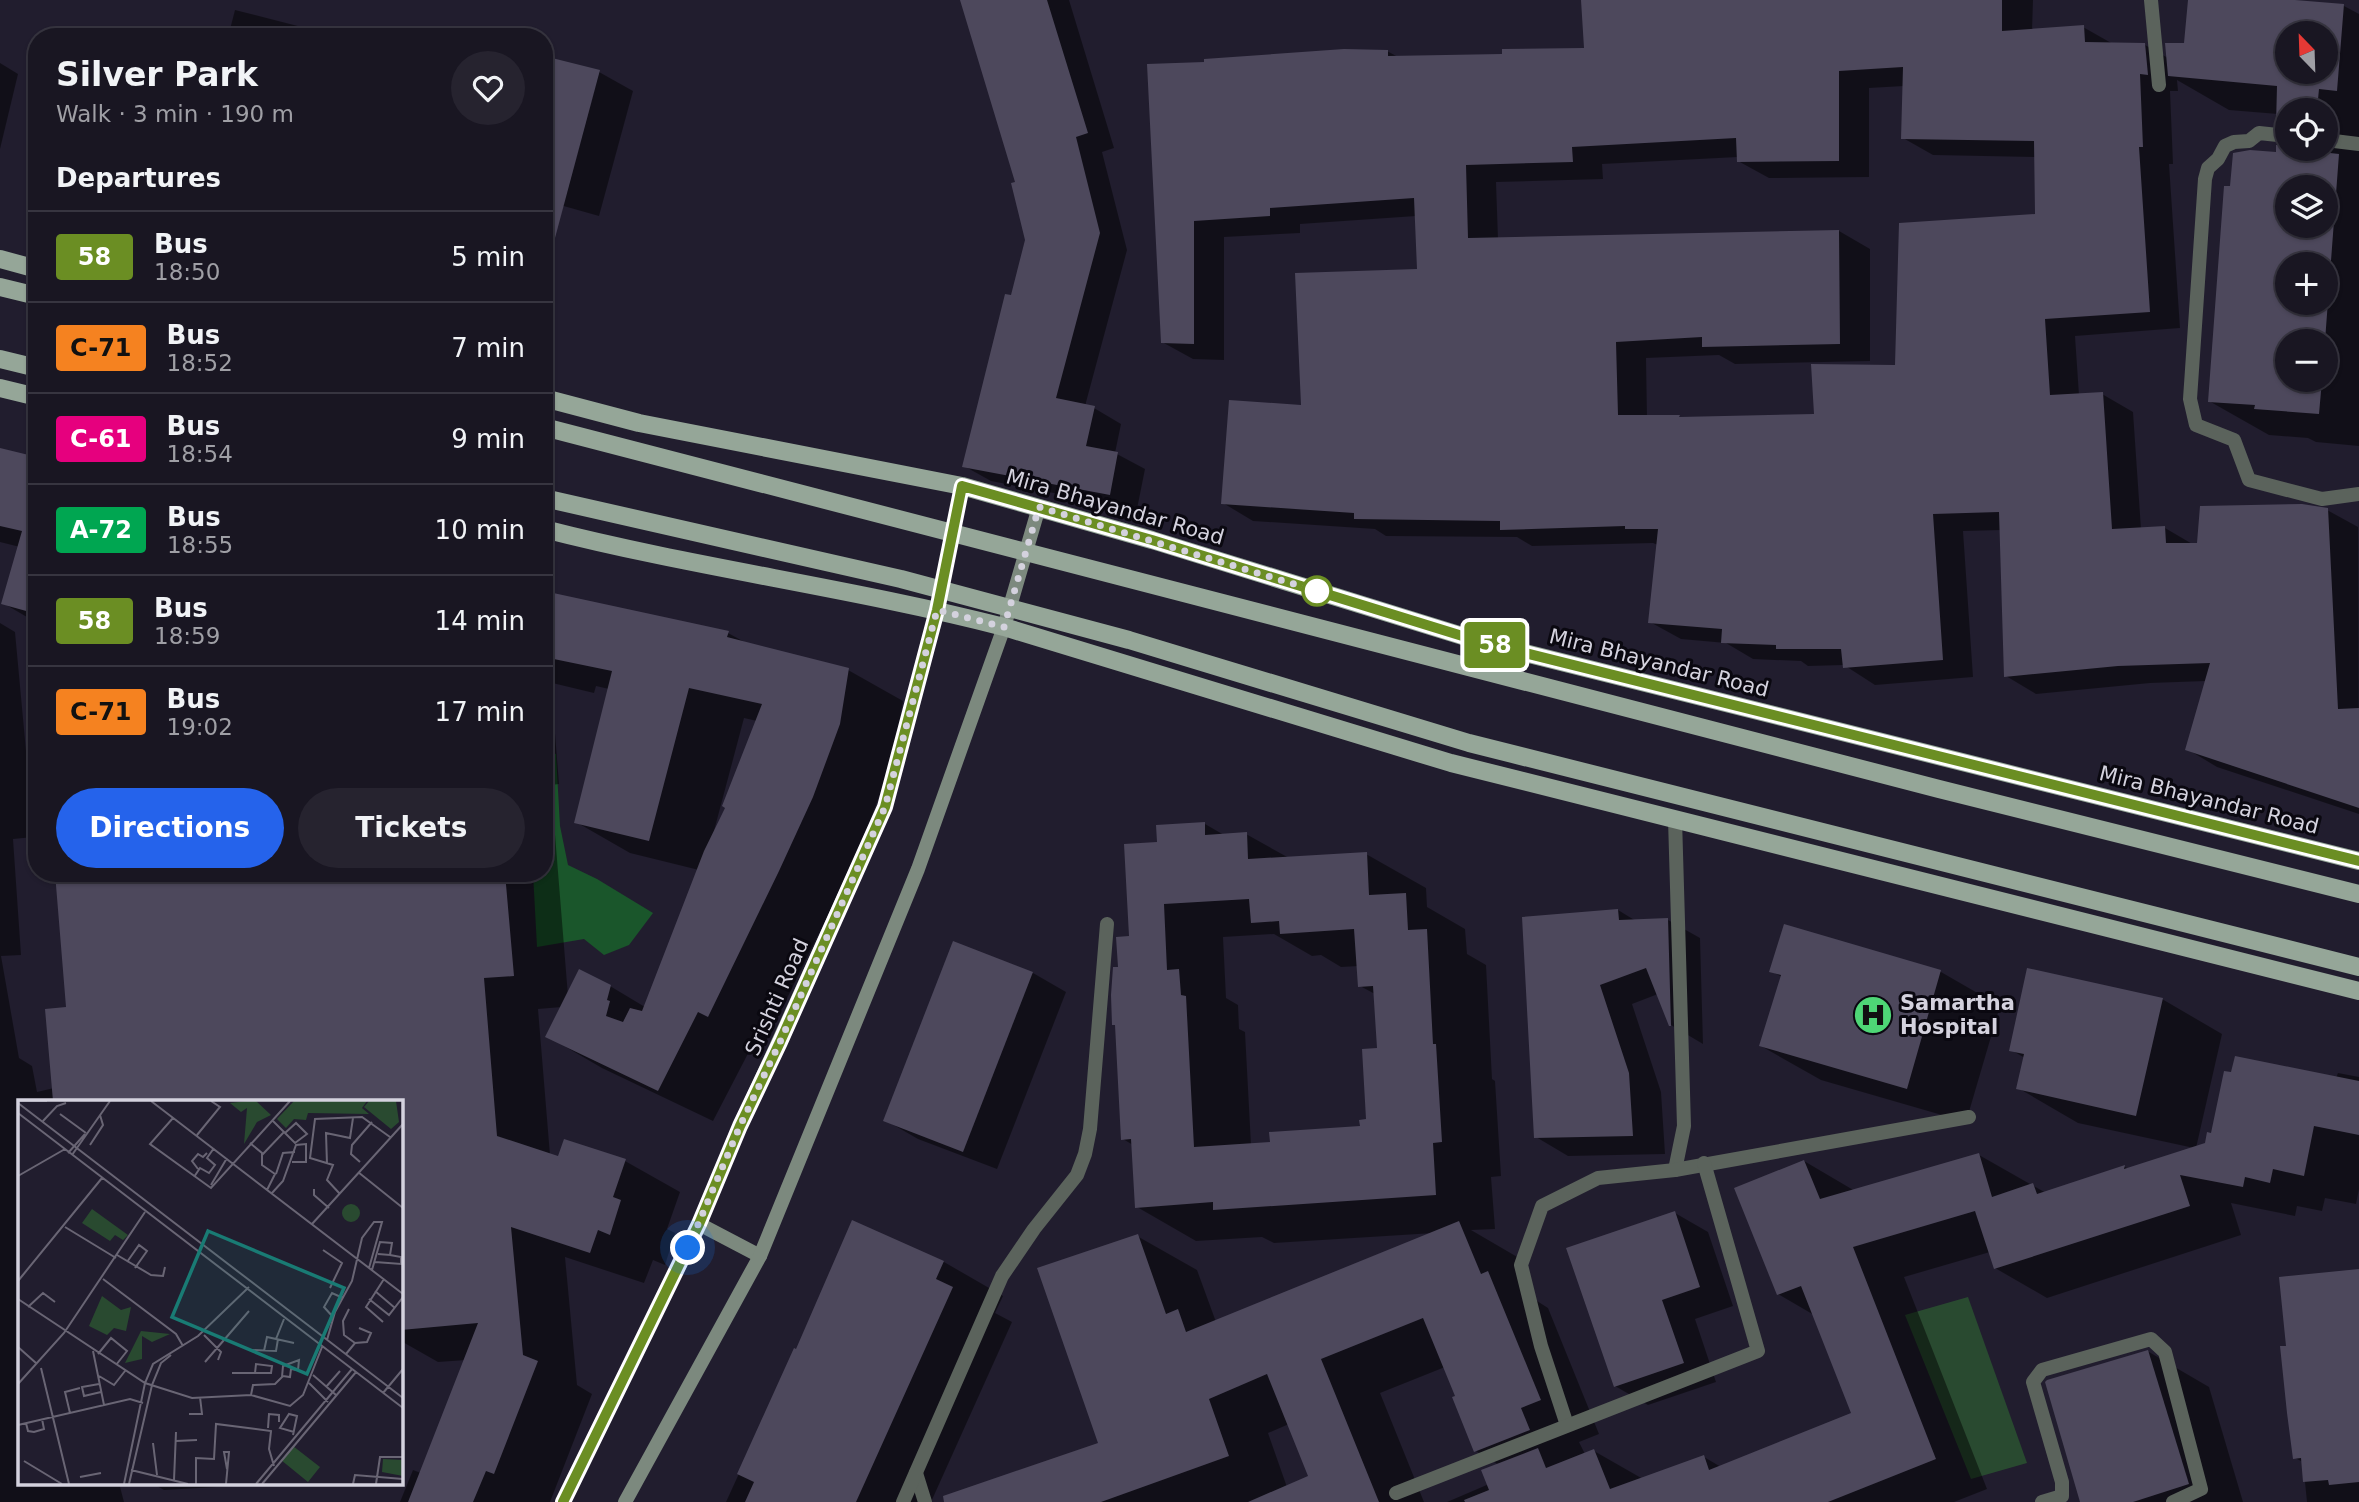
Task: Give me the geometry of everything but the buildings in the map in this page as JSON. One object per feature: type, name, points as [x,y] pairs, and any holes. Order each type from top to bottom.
[{"type":"main road","points":[[0,260],[28,267]]},
{"type":"main road","points":[[0,287],[28,294]]},
{"type":"main road","points":[[0,359],[28,366]]},
{"type":"main road","points":[[0,388],[28,395]]},
{"type":"main road","name":"Mira Bhayandar Road","points":[[553,400],[639,422],[962,486],[1485,643],[2359,861]]},
{"type":"main road","points":[[553,428],[1939,789],[2359,894]]},
{"type":"main road","name":"Srishti Road","points":[[563,1502],[699,1224],[740,1126],[885,807],[937,610],[962,486]]},
{"type":"main road","points":[[553,500],[901,579],[1129,640],[1469,743],[2359,967]]},
{"type":"main road","points":[[625,1502],[760,1256],[918,869],[1004,627],[1039,507]]},
{"type":"main road","points":[[553,530],[610,545],[937,610],[1004,627],[1451,763],[2359,991]]},
{"type":"main road","points":[[699,1224],[760,1256]]},
{"type":"street","points":[[2151,0],[2159,85]]},
{"type":"street","points":[[2275,135],[2259,133],[2249,141],[2225,146],[2208,168],[2205,178],[2190,400],[2193,417],[2196,425],[2234,440],[2249,480],[2322,499],[2359,494]]},
{"type":"street","points":[[2338,141],[2359,144]]},
{"type":"street","points":[[1675,819],[1684,1126],[1675,1170]]},
{"type":"street","points":[[903,1502],[1002,1276],[1028,1236],[1077,1175],[1086,1154],[1107,924]]},
{"type":"street","points":[[1567,1425],[1541,1346],[1521,1265],[1542,1206],[1598,1178],[1675,1170],[1969,1117]]},
{"type":"street","points":[[1396,1493],[1758,1351],[1704,1163]]},
{"type":"street","points":[[2042,1502],[2062,1496],[2062,1482],[2033,1381],[2042,1370],[2151,1339],[2165,1352],[2201,1489],[2173,1502]]},
{"type":"street","points":[[916,1473],[925,1502]]},
{"type":"green space","points":[[553,753],[556,754],[560,826],[568,865],[653,913],[629,945],[604,955],[584,939],[537,947],[533,882],[553,882]]},
{"type":"green space","points":[[1968,1297],[2027,1463],[1971,1479],[1905,1315]]},
{"type":"bus line","name":"58","points":[[563,1502],[699,1224],[740,1126],[885,807],[937,610],[962,486],[1152,540],[1485,643],[2359,861]]},
{"type":"place","name":"Samartha Hospital","points":[[1873,1015]]},
{"type":"route","points":[[688,1248],[740,1126],[885,807],[937,610],[1004,627],[1039,507],[1317,591]]}]
